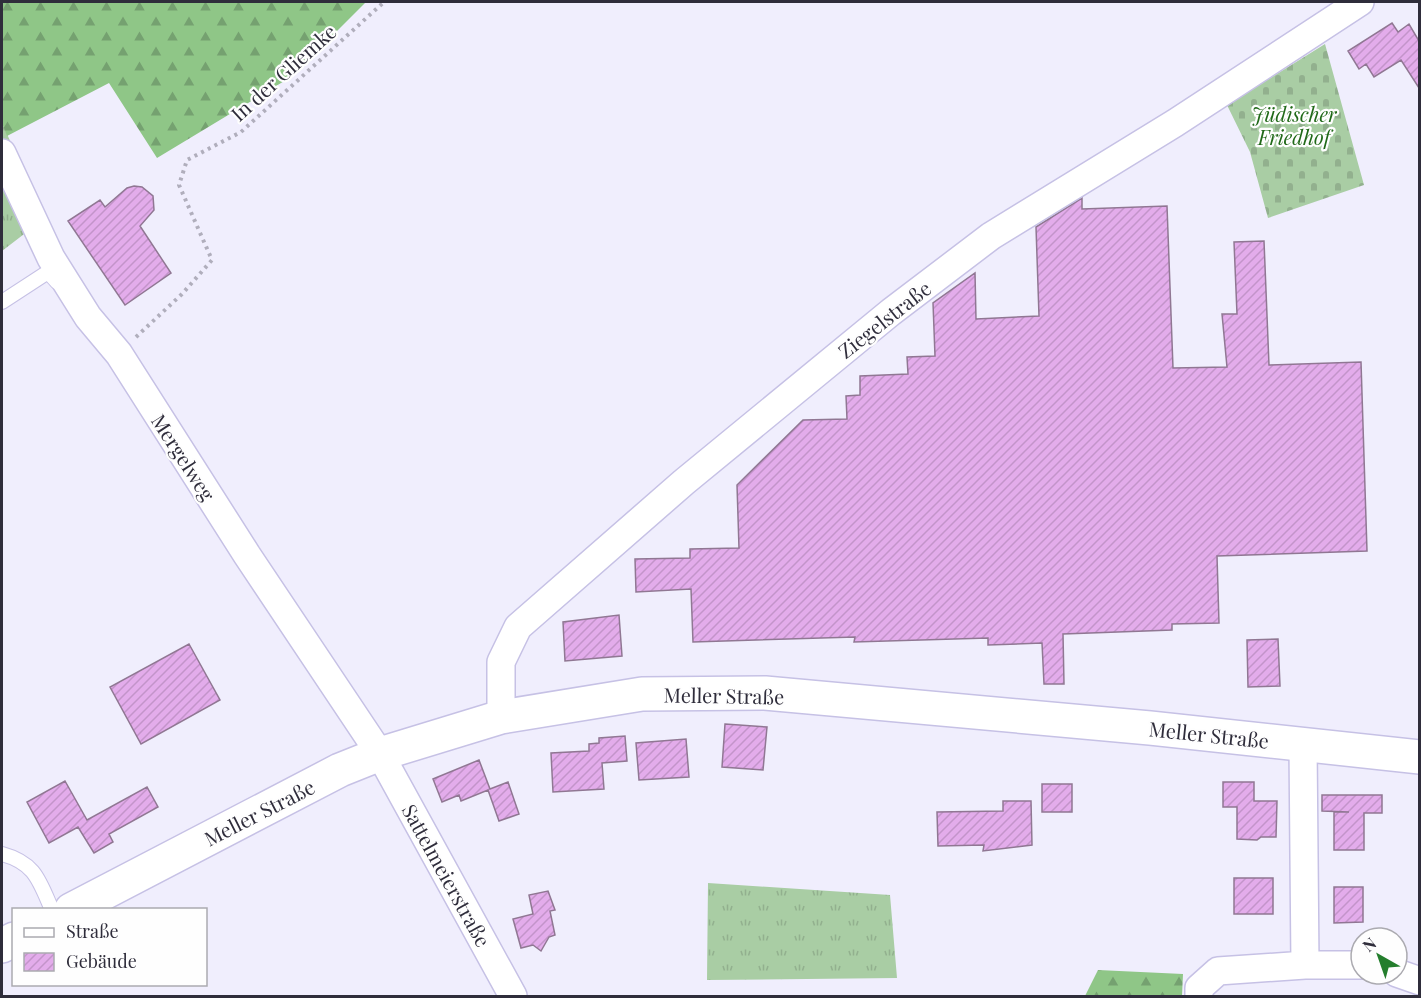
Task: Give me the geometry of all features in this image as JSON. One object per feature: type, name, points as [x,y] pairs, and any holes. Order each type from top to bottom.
[{"type":"main road","name":"Meller Straße","points":[[73,908],[340,770],[380,754],[501,717],[642,694],[765,693],[1419,757]]},
{"type":"street","name":"Ziegelstraße","points":[[501,717],[501,662],[518,627],[693,475],[891,312],[991,236],[1175,123],[1360,2]]},
{"type":"street","name":"Mergelweg","points":[[2,153],[51,258],[88,317],[121,358],[247,555],[380,754]]},
{"type":"street","points":[[1303,744],[1305,965]]},
{"type":"street","name":"Sattelmeierstraße","points":[[380,754],[513,996]]},
{"type":"street","points":[[1199,996],[1199,988],[1218,971],[1305,965],[1349,965]]},
{"type":"lane","points":[[2,302],[48,272],[88,317]]},
{"type":"lane","points":[[2,854],[19,859],[36,873],[52,908]]},
{"type":"path","name":"In der Gliemke","points":[[121,358],[135,337],[182,294],[212,260],[179,184],[187,160],[241,132],[384,2]]},
{"type":"green space","points":[[2,2],[366,2],[291,77],[157,158],[109,83],[7,136],[2,123]]},
{"type":"green space","name":"Jüdischer Friedhof","points":[[1325,44],[1364,185],[1268,218],[1250,152],[1227,105]]},
{"type":"green space","points":[[2,123],[45,218],[2,251]]},
{"type":"green space","points":[[708,883],[890,895],[897,978],[707,980]]},
{"type":"green space","points":[[1098,970],[1183,974],[1182,996],[1085,996]]},
{"type":"building","points":[[1392,23],[1398,32],[1409,24],[1419,41],[1419,88],[1401,60],[1374,77],[1366,64],[1359,69],[1348,51]]},
{"type":"building","points":[[142,187],[153,196],[154,210],[140,226],[171,273],[125,305],[68,221],[100,200],[105,207],[127,188]]},
{"type":"building","points":[[1082,198],[1082,209],[1167,206],[1173,368],[1227,367],[1222,314],[1237,314],[1234,242],[1264,241],[1269,365],[1361,362],[1367,551],[1217,556],[1219,623],[1172,624],[1172,630],[1063,634],[1064,684],[1044,684],[1042,643],[988,645],[988,638],[854,642],[855,637],[693,642],[691,589],[636,592],[635,559],[690,558],[690,549],[739,548],[737,485],[803,420],[847,419],[846,396],[860,395],[860,376],[908,374],[907,357],[935,356],[933,303],[975,273],[976,319],[1039,316],[1036,227]]},
{"type":"building","points":[[619,615],[622,656],[565,661],[563,622]]},
{"type":"building","points":[[1278,639],[1280,686],[1248,687],[1247,640]]},
{"type":"building","points":[[189,644],[220,700],[141,744],[110,687]]},
{"type":"building","points":[[725,724],[767,727],[763,770],[722,767]]},
{"type":"building","points":[[625,736],[627,761],[602,763],[604,789],[553,792],[551,753],[589,751],[589,744],[599,743],[599,738]]},
{"type":"building","points":[[686,739],[689,777],[639,780],[636,743]]},
{"type":"building","points":[[479,760],[490,789],[508,782],[519,814],[499,821],[488,790],[461,801],[459,795],[442,802],[433,779]]},
{"type":"building","points":[[65,781],[87,820],[147,787],[158,807],[109,834],[113,842],[94,853],[78,827],[49,843],[27,802]]},
{"type":"building","points":[[1223,782],[1254,782],[1254,801],[1277,801],[1276,837],[1261,837],[1257,840],[1237,839],[1237,807],[1223,807]]},
{"type":"building","points":[[1042,784],[1072,784],[1072,812],[1042,812]]},
{"type":"building","points":[[1322,795],[1382,795],[1382,813],[1364,813],[1364,850],[1334,850],[1334,812],[1349,812],[1322,811]]},
{"type":"building","points":[[1003,801],[1031,801],[1032,845],[983,851],[984,845],[938,846],[937,812],[1003,811]]},
{"type":"building","points":[[1234,878],[1273,878],[1273,914],[1234,914]]},
{"type":"building","points":[[1334,887],[1363,887],[1363,922],[1334,923]]},
{"type":"building","points":[[548,891],[555,910],[550,911],[555,935],[549,937],[541,951],[533,945],[521,948],[513,919],[533,914],[529,895]]}]
